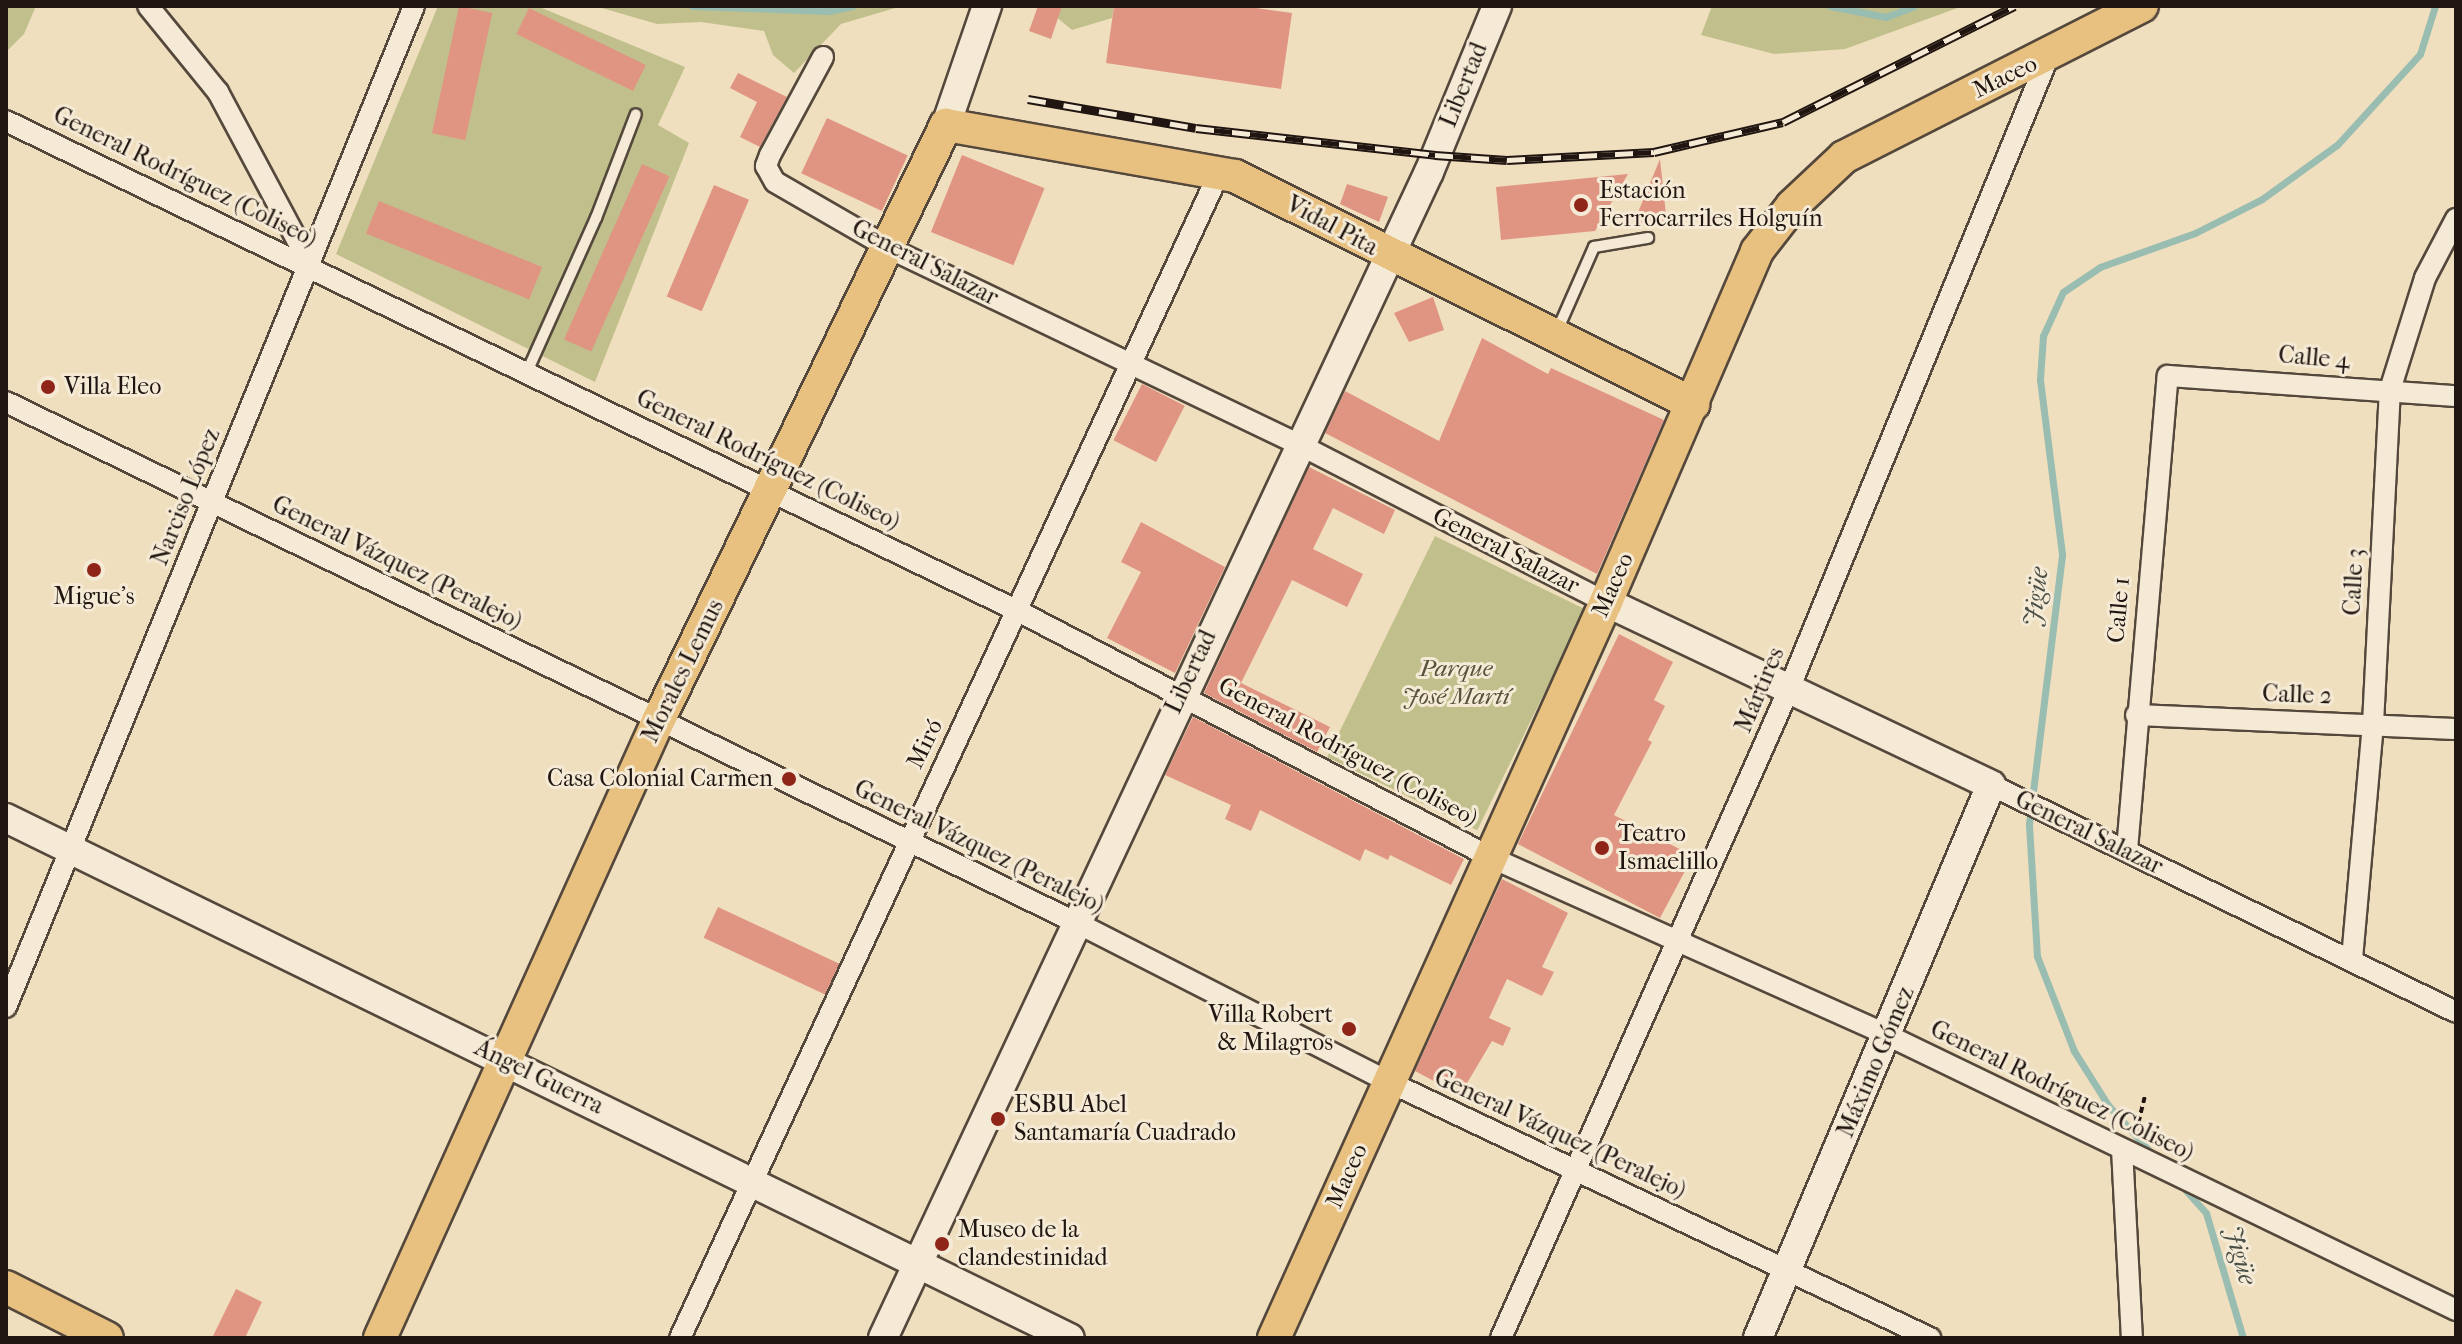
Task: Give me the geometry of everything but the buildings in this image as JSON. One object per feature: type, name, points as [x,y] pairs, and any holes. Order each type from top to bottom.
[{"type":"main road","name":"Maceo","points":[[1274,1338],[1606,602],[1757,251],[1792,206],[1844,157],[2142,6]]},
{"type":"main road","name":"Vidal Pita","points":[[946,125],[1235,176],[1388,256],[1693,404]]},
{"type":"main road","name":"Morales Lemus","points":[[380,1338],[502,1059],[659,719],[891,249],[946,125]]},
{"type":"main road","points":[[6,1287],[107,1338]]},
{"type":"street","points":[[148,6],[218,92],[311,266]]},
{"type":"street","name":"Narciso López","points":[[6,1007],[311,266],[414,6]]},
{"type":"street","name":"Morales Lemus","points":[[946,125],[987,6]]},
{"type":"street","name":"Libertad","points":[[883,1338],[1181,693],[1388,256],[1497,6]]},
{"type":"street","name":"Mártires","points":[[1501,1338],[1789,689],[2049,55]]},
{"type":"street","name":"General Salazar","points":[[823,57],[766,166],[775,182],[891,249],[1300,445],[1606,602],[2127,850],[2456,1012]]},
{"type":"street","name":"General Rodríguez (Coliseo)","points":[[6,121],[311,266],[1018,611],[1181,693],[1492,858],[1887,1035],[2456,1310]]},
{"type":"street","name":"Miró","points":[[680,1338],[907,841],[1018,611],[1219,173]]},
{"type":"street","name":"Calle 3","points":[[2352,959],[2373,724],[2390,390],[2425,278],[2456,219]]},
{"type":"street","name":"Calle 4","points":[[2168,376],[2456,396]]},
{"type":"street","name":"Calle 1","points":[[2127,850],[2136,715],[2168,376]]},
{"type":"street","name":"General Vázquez (Peralejo)","points":[[6,402],[1077,923],[1389,1082],[1930,1338]]},
{"type":"street","name":"Calle 2","points":[[2136,715],[2456,729]]},
{"type":"street","name":"Máximo Gómez","points":[[1758,1338],[1991,785]]},
{"type":"street","name":"Ángel Guerra","points":[[6,818],[1070,1338]]},
{"type":"street","points":[[2126,1151],[2132,1338]]},
{"type":"lane","points":[[527,372],[596,218],[636,114]]},
{"type":"lane","points":[[1555,337],[1594,247],[1648,238]]},
{"type":"path","points":[[2126,1151],[2145,1095]]},
{"type":"green space","points":[[6,6],[36,6],[24,34],[6,52]]},
{"type":"green space","points":[[438,6],[537,6],[685,67],[658,125],[689,143],[595,382],[336,254]]},
{"type":"green space","points":[[595,6],[902,6],[841,24],[794,73],[773,55],[764,31],[701,22],[657,24]]},
{"type":"green space","points":[[1043,6],[1114,6],[1112,18],[1072,30]]},
{"type":"green space","points":[[1712,6],[1963,6],[1845,49],[1774,54],[1701,35]]},
{"type":"green space","name":"Parque José Martí","points":[[1435,536],[1585,609],[1477,830],[1327,757]]},
{"type":"waterway","points":[[692,6],[829,11],[852,6]]},
{"type":"waterway","points":[[1830,6],[1886,17],[1914,6]]},
{"type":"waterway","name":"Jigüe","points":[[2155,1157],[2108,1105],[2074,1051],[2037,956],[2029,824],[2062,554],[2040,379],[2043,336],[2063,292],[2100,267],[2195,233],[2262,199],[2337,145],[2420,54],[2435,6]]},
{"type":"waterway","name":"Jigüe","points":[[2180,1184],[2206,1213],[2243,1338]]},
{"type":"railway","points":[[1028,99],[1196,128],[1435,155],[1507,160],[1654,152],[1783,122],[2015,6]]},
{"type":"place","name":"Estación Ferrocarriles Holguín","points":[[1581,205]]},
{"type":"place","name":"Villa Eleo","points":[[48,387]]},
{"type":"place","name":"Migue's","points":[[94,570]]},
{"type":"place","name":"Casa Colonial Carmen","points":[[789,779]]},
{"type":"place","name":"Teatro Ismaelillo","points":[[1602,848]]},
{"type":"place","name":"Villa Robert & Milagros","points":[[1349,1029]]},
{"type":"place","name":"ESBU Abel Santamaría Cuadrado","points":[[998,1119]]},
{"type":"place","name":"Museo de la clandestinidad","points":[[942,1244]]}]
